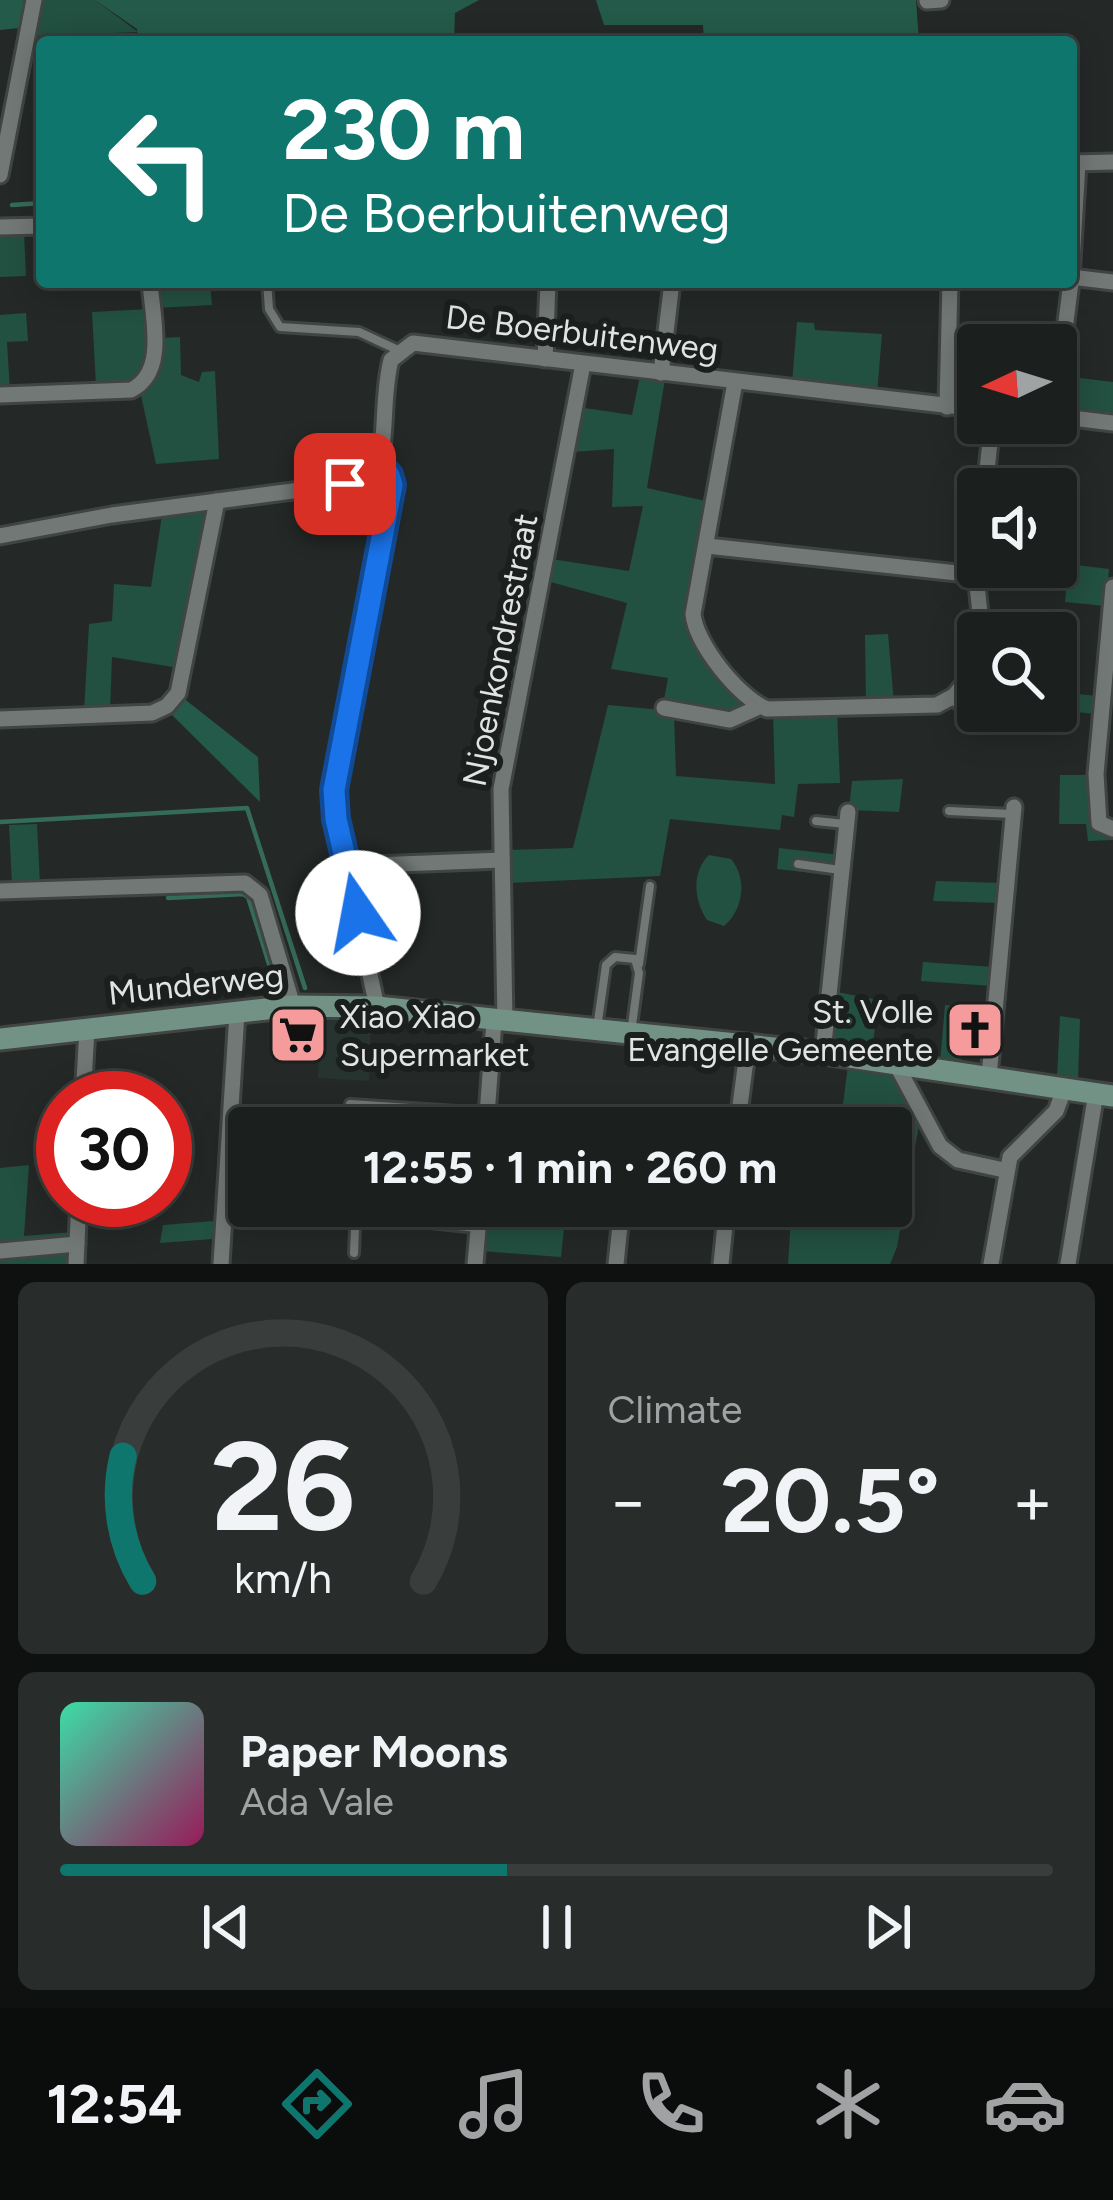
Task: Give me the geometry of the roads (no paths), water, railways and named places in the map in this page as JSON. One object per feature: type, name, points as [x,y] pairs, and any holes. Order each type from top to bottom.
[{"type":"street","points":[[0,176],[34,0]]},
{"type":"street","points":[[927,1],[941,0]]},
{"type":"street","points":[[1077,163],[1113,161]]},
{"type":"street","points":[[0,227],[36,226]]},
{"type":"street","points":[[1077,279],[1113,282]]},
{"type":"street","points":[[0,395],[139,386],[150,375],[155,360],[150,288]]},
{"type":"street","points":[[545,359],[548,288]]},
{"type":"street","points":[[661,373],[671,288]]},
{"type":"street","points":[[947,407],[950,288]]},
{"type":"street","points":[[1065,324],[1070,288]]},
{"type":"street","name":"De Boerbuitenweg","points":[[377,1006],[336,819],[334,790],[392,485],[379,466],[391,360],[413,343],[957,408]]},
{"type":"street","name":"Njoenkondrestraat","points":[[489,1107],[500,1021],[501,789],[583,364]]},
{"type":"street","points":[[735,382],[693,614],[697,634],[759,707]]},
{"type":"street","points":[[1077,419],[1113,424]]},
{"type":"street","points":[[0,536],[345,484],[379,466]]},
{"type":"street","points":[[0,719],[152,713],[167,706],[178,694],[217,501]]},
{"type":"street","points":[[707,547],[957,573]]},
{"type":"street","points":[[1113,587],[1096,774],[1099,823],[1113,829]]},
{"type":"street","points":[[664,708],[730,721],[759,707],[938,705],[957,693]]},
{"type":"street","points":[[954,697],[957,700]]},
{"type":"street","points":[[988,1076],[1014,810]]},
{"type":"street","points":[[823,1053],[847,818]]},
{"type":"street","points":[[349,866],[502,860]]},
{"type":"street","points":[[0,891],[245,883],[260,895],[293,1006]]},
{"type":"street","name":"Munderweg","points":[[0,1039],[293,1006],[377,1006],[823,1053],[1104,1094]]},
{"type":"street","points":[[221,1264],[237,1013]]},
{"type":"street","points":[[85,1071],[87,1029]]},
{"type":"street","points":[[740,1107],[748,1045]]},
{"type":"street","points":[[897,1066],[940,1146],[958,1160],[1004,1170]]},
{"type":"street","points":[[991,1264],[1004,1170],[1014,1148],[1056,1111],[1064,1087]]},
{"type":"street","points":[[1068,1264],[1104,1094]]},
{"type":"street","points":[[76,1264],[78,1227]]},
{"type":"street","points":[[616,1264],[620,1227]]},
{"type":"street","points":[[721,1264],[725,1227]]},
{"type":"street","points":[[476,1264],[478,1228]]},
{"type":"street","points":[[0,1251],[77,1244]]},
{"type":"lane","points":[[267,288],[269,310],[280,327],[359,332],[400,351]]},
{"type":"lane","points":[[949,811],[1014,810]]},
{"type":"lane","points":[[815,821],[847,818]]},
{"type":"lane","points":[[797,864],[842,870]]},
{"type":"lane","points":[[631,1033],[650,886]]},
{"type":"lane","points":[[597,1029],[609,960],[635,959],[639,965]]},
{"type":"lane","points":[[350,1104],[374,1107]]},
{"type":"lane","points":[[353,1253],[355,1227]]},
{"type":"lane","points":[[471,1227],[478,1228]]},
{"type":"waterway","points":[[12,205],[36,203]]},
{"type":"waterway","points":[[0,822],[247,808],[305,988]]},
{"type":"waterway","points":[[168,898],[248,897],[270,967]]},
{"type":"place","name":"St. Volle Evangelle Gemeente","points":[[975,1030]]},
{"type":"place","name":"Xiao Xiao Supermarket","points":[[298,1035]]}]
